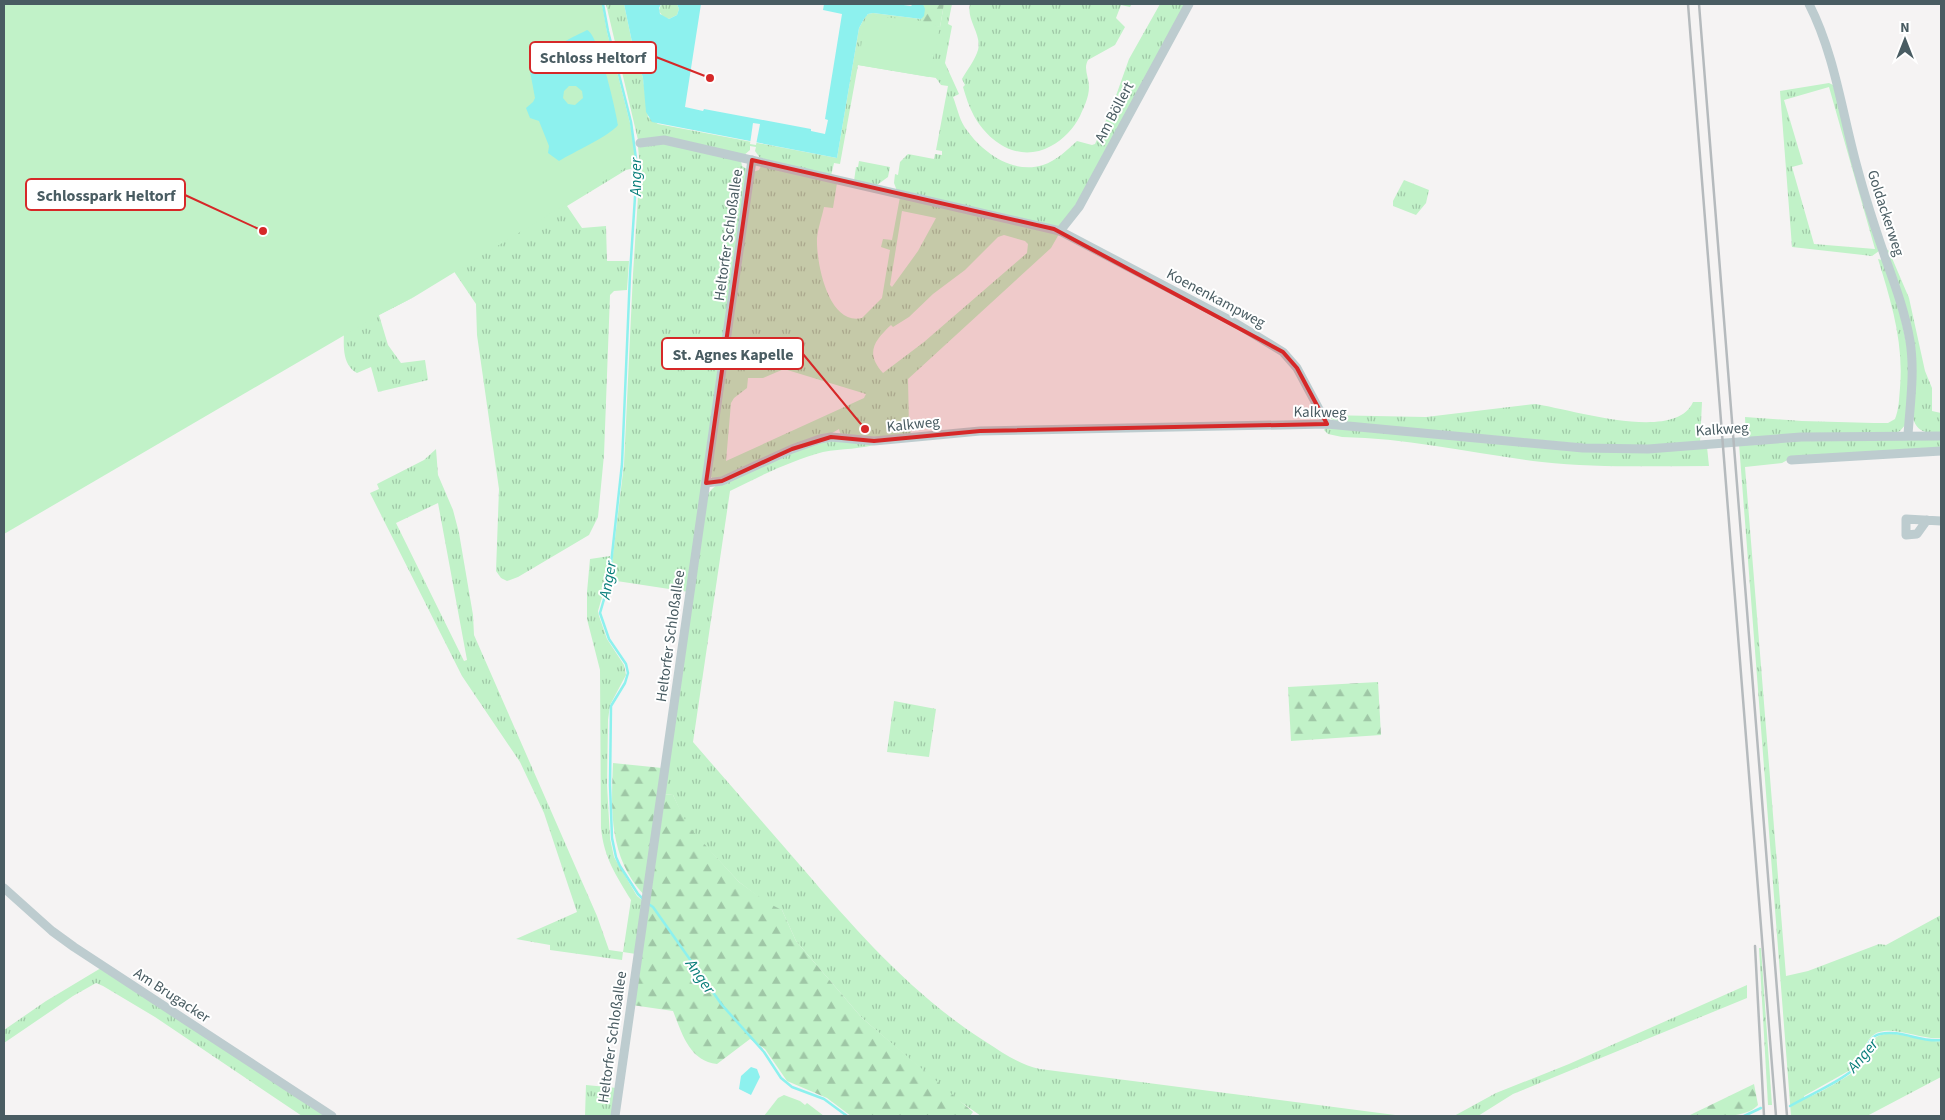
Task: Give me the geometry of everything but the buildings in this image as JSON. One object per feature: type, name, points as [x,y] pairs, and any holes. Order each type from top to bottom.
[{"type":"street","name":"Am Böllert","points":[[1060,231],[1079,207],[1189,4]]},
{"type":"street","name":"Goldackerweg","points":[[1809,4],[1830,59],[1857,167],[1907,327],[1910,342],[1912,378],[1908,435]]},
{"type":"street","name":"Heltorfer Schloßallee","points":[[640,143],[650,140],[664,140],[1060,231]]},
{"type":"street","name":"Heltorfer Schloßallee","points":[[615,1116],[752,160]]},
{"type":"street","name":"Koenenkampweg","points":[[1060,231],[1252,332],[1283,352],[1297,368],[1327,424]]},
{"type":"street","name":"Kalkweg","points":[[706,483],[722,481],[792,449],[830,437],[874,441],[989,431],[1327,424],[1583,448],[1648,449],[1801,437],[1941,436]]},
{"type":"street","points":[[1791,460],[1864,454],[1941,451]]},
{"type":"street","points":[[1927,520],[1941,520]]},
{"type":"street","name":"Am Brugacker","points":[[4,888],[52,931],[74,947],[332,1116]]},
{"type":"highlighted area","points":[[752,160],[1054,229],[1283,352],[1297,368],[1327,424],[980,431],[874,441],[831,437],[792,449],[722,481],[706,483]]},
{"type":"green space","points":[[4,4],[602,4],[636,155],[630,165],[414,297],[379,315],[4,534]]},
{"type":"green space","points":[[606,4],[624,4],[632,42],[643,78],[648,117],[658,124],[837,158],[859,28],[864,19],[868,14],[873,13],[921,19],[921,25],[940,27],[944,4],[952,4],[948,24],[952,26],[945,63],[959,94],[953,97],[962,123],[979,144],[998,159],[1020,167],[1031,167],[1052,161],[1077,141],[1095,144],[1112,107],[1129,59],[1160,4],[1188,4],[1077,207],[1058,227],[897,191],[894,183],[895,174],[898,175],[900,162],[908,154],[934,159],[935,154],[942,155],[942,151],[936,150],[948,86],[941,85],[936,78],[858,65],[840,164],[834,163],[831,176],[760,158],[755,151],[756,147],[750,146],[750,150],[743,156],[638,140]]},
{"type":"green space","points":[[661,4],[677,4],[679,9],[677,15],[669,19],[663,17],[659,11]]},
{"type":"green space","points":[[923,4],[944,4],[940,27],[921,25],[924,13]]},
{"type":"green space","points":[[970,4],[1132,4],[1130,7],[1121,5],[1116,18],[1125,27],[1115,45],[1088,60],[1086,70],[1089,91],[1085,106],[1078,120],[1064,137],[1051,146],[1039,151],[1028,152],[1007,148],[988,135],[974,116],[966,98],[963,87],[965,85],[962,79],[975,57],[979,44],[970,16]]},
{"type":"green space","points":[[866,15],[921,21],[940,27],[929,77],[858,65]]},
{"type":"green space","points":[[1829,83],[1833,85],[1879,251],[1872,256],[1792,247],[1780,91]],"holes":[[[1829,87],[1875,249],[1814,244],[1792,167],[1803,164],[1784,100]]]},
{"type":"green space","points":[[658,142],[741,161],[742,166],[748,170],[689,592],[610,580],[624,464],[640,166],[638,147]]},
{"type":"green space","points":[[634,148],[635,168],[626,170],[567,206],[582,228],[606,226],[607,261],[629,261],[627,290],[614,291],[610,295],[604,455],[598,517],[589,535],[518,577],[507,581],[501,578],[496,571],[499,489],[477,335],[476,304],[451,267]]},
{"type":"green space","points":[[859,161],[890,167],[888,177],[877,185],[854,181]]},
{"type":"green space","points":[[761,166],[837,183],[833,208],[824,207],[817,238],[817,249],[826,290],[840,312],[850,318],[862,318],[882,298],[890,250],[881,247],[883,239],[892,240],[900,197],[1059,234],[1051,248],[908,379],[909,427],[912,436],[874,440],[841,436],[839,429],[827,436],[721,479],[712,478],[709,474],[753,172],[759,170]],"holes":[[[902,211],[936,218],[918,251],[892,287],[890,285]],[[1004,235],[1025,241],[1028,244],[1027,253],[924,342],[883,373],[877,366],[873,353],[880,336],[891,325],[893,327],[909,317],[933,294],[965,270],[998,237]],[[784,369],[866,394],[864,398],[726,461],[731,403],[734,398],[747,388],[748,378],[763,378]]]},
{"type":"green space","points":[[1404,180],[1429,190],[1426,203],[1416,215],[1393,206],[1393,201]]},
{"type":"green space","points":[[1883,246],[1889,251],[1909,298],[1925,371],[1932,388],[1932,411],[1941,413],[1941,434],[1920,429],[1913,418],[1913,360]]},
{"type":"green space","points":[[1878,259],[1882,260],[1896,294],[1910,361],[1906,424],[1900,431],[1894,434],[1746,439],[1745,417],[1874,423],[1888,423],[1895,419],[1900,388],[1900,355],[1892,306]]},
{"type":"green space","points":[[414,297],[379,315],[388,345],[401,363],[425,360],[428,380],[378,392],[371,367],[357,373],[348,364],[344,353],[344,327]]},
{"type":"green space","points":[[1693,402],[1702,402],[1700,443],[1618,447],[1337,422],[1324,415],[1426,417],[1534,404],[1595,416],[1644,422],[1665,421],[1682,414]]},
{"type":"green space","points":[[1326,427],[1580,449],[1707,447],[1709,466],[1605,466],[1542,462],[1417,443],[1342,437],[1328,434],[1324,430]]},
{"type":"green space","points":[[1941,438],[1941,449],[1791,458],[1782,463],[1745,467],[1786,976],[1808,971],[1879,944],[1886,945],[1941,915],[1941,1038],[1924,1037],[1896,1031],[1879,1032],[1869,1039],[1852,1069],[1804,1096],[1804,1099],[1834,1084],[1856,1070],[1860,1066],[1872,1040],[1881,1035],[1895,1034],[1941,1041],[1941,1077],[1867,1116],[1791,1116],[1739,444],[1801,439]]},
{"type":"green space","points":[[826,440],[880,443],[866,447],[823,452],[775,469],[730,491],[693,742],[846,918],[889,963],[935,1005],[986,1042],[1012,1058],[1040,1069],[1403,1116],[981,1116],[955,1098],[862,1018],[796,941],[782,910],[768,904],[739,882],[687,826],[673,795],[663,794],[707,495],[718,484],[793,451]]},
{"type":"green space","points":[[436,449],[438,475],[453,510],[459,533],[473,615],[474,635],[597,916],[609,950],[623,952],[622,960],[550,950],[550,945],[516,939],[577,912],[544,813],[520,762],[462,676],[370,493],[379,489],[377,484],[424,460]],"holes":[[[438,503],[467,660],[464,661],[396,523]]]},
{"type":"green space","points":[[610,556],[607,580],[598,611],[607,639],[624,665],[626,675],[610,705],[608,720],[607,785],[610,838],[614,857],[637,896],[643,901],[636,954],[623,952],[631,900],[608,857],[601,828],[600,670],[587,619],[590,559]]},
{"type":"green space","points":[[1378,682],[1381,735],[1291,741],[1288,687]]},
{"type":"green space","points":[[894,701],[936,709],[929,757],[887,752]]},
{"type":"green space","points":[[613,763],[662,768],[644,895],[624,865],[618,849],[612,799]]},
{"type":"green space","points":[[663,794],[673,795],[688,826],[739,882],[768,903],[782,910],[796,941],[862,1018],[973,1112],[970,1116],[851,1116],[827,1098],[787,1081],[765,1049],[750,1039],[717,1064],[707,1062],[693,1052],[688,1045],[673,1011],[632,1005]]},
{"type":"green space","points":[[1759,948],[1761,948],[1772,1105],[1768,1105]]},
{"type":"green space","points":[[101,968],[329,1116],[302,1116],[155,1017],[96,983],[73,996],[4,1043],[4,1030],[46,1001]]},
{"type":"green space","points":[[1747,985],[1747,998],[1513,1094],[1478,1116],[1454,1116],[1496,1093],[1569,1064]]},
{"type":"green space","points":[[1754,1084],[1758,1105],[1752,1110],[1725,1116],[1688,1116]]},
{"type":"green space","points":[[586,1085],[617,1088],[613,1116],[585,1116]]},
{"type":"green space","points":[[784,1095],[805,1105],[807,1103],[824,1116],[764,1116],[778,1098]]},
{"type":"water","points":[[624,4],[661,4],[659,8],[660,14],[669,19],[677,15],[679,9],[677,4],[701,4],[685,107],[811,129],[811,131],[825,134],[828,120],[825,119],[842,14],[823,10],[824,4],[896,4],[911,6],[913,4],[923,4],[925,9],[924,16],[921,19],[873,13],[868,14],[864,19],[859,28],[837,158],[652,122],[646,112],[643,78],[632,42]]},
{"type":"water","points":[[587,30],[591,34],[601,57],[618,125],[600,139],[559,161],[548,153],[549,146],[539,121],[530,118],[526,108],[535,98],[530,71],[547,52]],"holes":[[[569,86],[576,86],[582,91],[583,98],[575,105],[568,104],[563,98],[564,91]]]},
{"type":"water","points":[[751,1067],[757,1069],[760,1077],[751,1095],[739,1089],[741,1076]]},
{"type":"pier","points":[[753,123],[760,124],[756,145],[750,144]]},
{"type":"waterway","name":"Anger","points":[[603,4],[631,122],[637,166],[630,274],[622,464],[609,582],[600,613],[609,639],[626,664],[628,673],[625,683],[611,706],[610,785],[612,838],[620,866],[643,899]]},
{"type":"waterway","name":"Anger","points":[[647,903],[653,907],[722,1005],[764,1052],[781,1078],[792,1087],[824,1099],[847,1116]]},
{"type":"waterway","name":"Anger","points":[[1790,1106],[1850,1072],[1859,1063],[1868,1043],[1875,1036],[1896,1033],[1926,1040],[1941,1040]]},
{"type":"waterway","name":"Anger","points":[[1744,1116],[1761,1108]]},
{"type":"railway","points":[[1688,4],[1776,1116]]},
{"type":"railway","points":[[1699,4],[1787,1116]]},
{"type":"railway","points":[[1755,946],[1764,1116]]},
{"type":"place","name":"Schloss Heltorf","points":[[710,78]]},
{"type":"place","name":"Schlosspark Heltorf","points":[[263,231]]},
{"type":"place","name":"St. Agnes Kapelle","points":[[865,429]]}]
